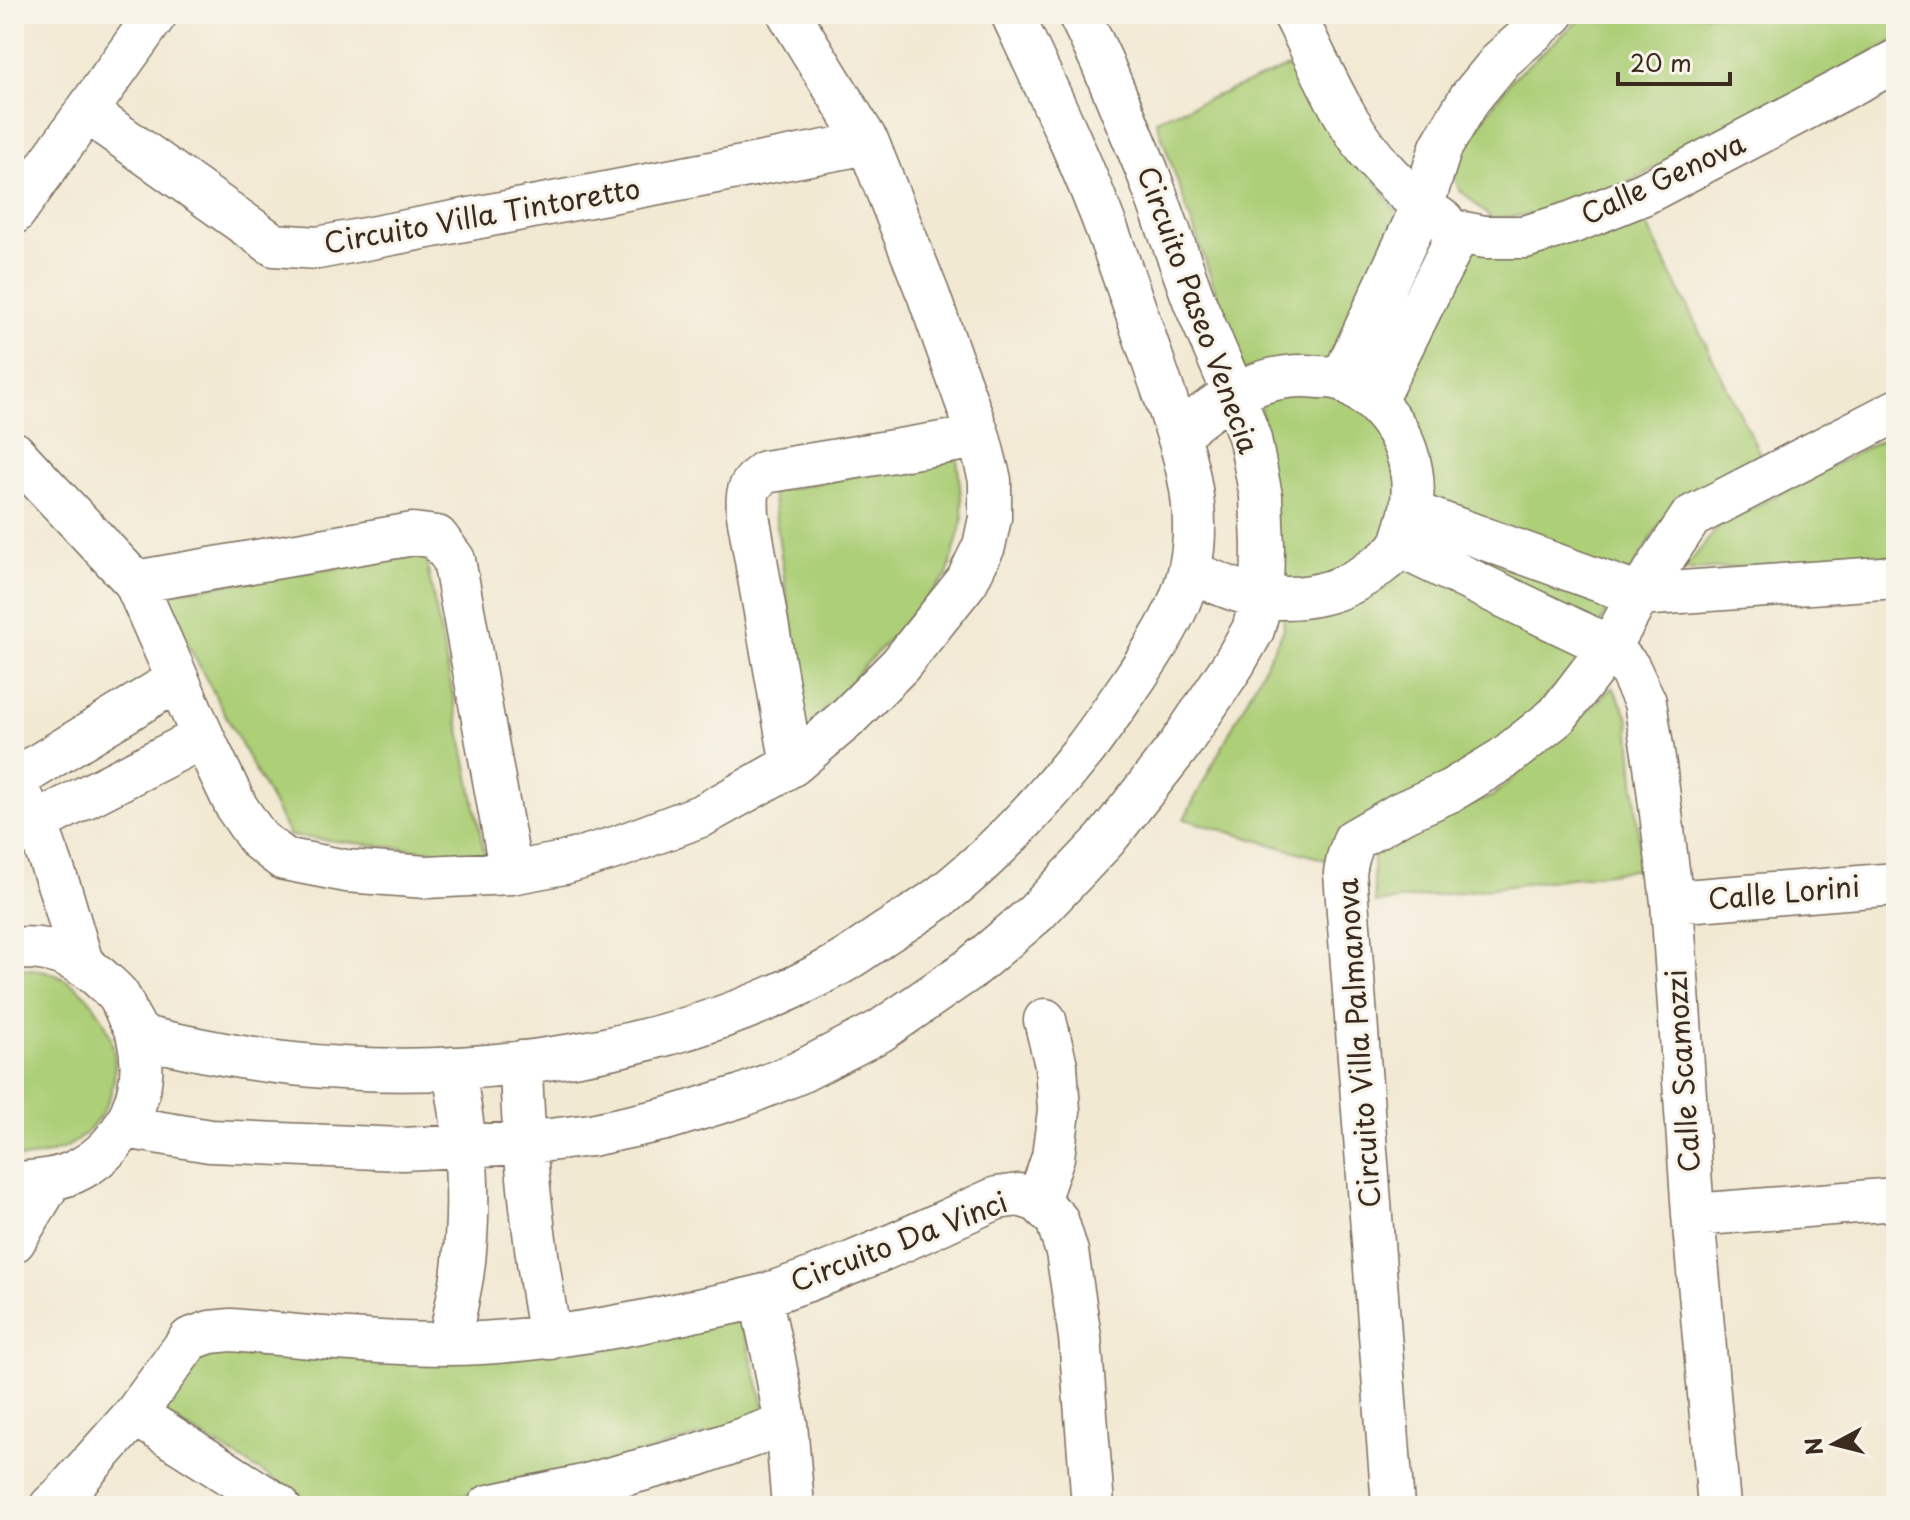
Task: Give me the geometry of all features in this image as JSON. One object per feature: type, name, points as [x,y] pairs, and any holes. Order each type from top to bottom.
[{"type":"street","points":[[14,213],[156,14]]},
{"type":"street","points":[[14,453],[135,582],[237,808],[259,840],[284,859],[346,871],[426,877],[511,873],[564,863],[618,847],[703,815],[792,765],[845,720],[900,665],[967,581],[984,546],[990,518],[990,480],[979,437],[928,294],[868,143],[789,14]]},
{"type":"street","name":"Circuito Paseo Venecia","points":[[138,1036],[224,1055],[296,1065],[375,1069],[453,1068],[521,1062],[601,1051],[678,1032],[751,1007],[836,967],[941,897],[993,852],[1042,801],[1096,735],[1174,616],[1190,572],[1195,527],[1190,484],[1178,435],[1108,232],[1060,115],[1012,14]]},
{"type":"street","name":"Circuito Paseo Venecia","points":[[125,1127],[210,1141],[402,1149],[524,1143],[591,1135],[666,1119],[741,1096],[798,1073],[880,1031],[970,969],[1036,913],[1105,840],[1179,746],[1253,630],[1262,597],[1261,496],[1250,439],[1234,394],[1195,303],[1148,173],[1079,14]]},
{"type":"street","points":[[1294,14],[1346,115],[1373,157],[1422,207],[1459,232],[1358,390]]},
{"type":"street","points":[[1358,390],[1441,147],[1470,98],[1502,59],[1553,14]]},
{"type":"street","name":"Calle Genova","points":[[1459,232],[1485,237],[1525,237],[1573,222],[1643,194],[1896,61]]},
{"type":"street","name":"Circuito Villa Tintoretto","points":[[87,112],[274,245],[318,248],[868,143]]},
{"type":"street","points":[[1178,435],[1207,409],[1234,394],[1271,379],[1303,375],[1358,390],[1394,424],[1407,451],[1413,481],[1405,529],[1369,574],[1336,591],[1306,598],[1262,597],[1190,572]]},
{"type":"street","name":"Circuito Villa Palmanova","points":[[1393,1506],[1345,873],[1354,840],[1401,813],[1452,790],[1503,759],[1557,716],[1610,647],[1639,595],[1691,517],[1896,411]]},
{"type":"street","points":[[792,765],[748,515],[747,493],[753,481],[765,472],[774,470],[979,437]]},
{"type":"street","points":[[1405,529],[1639,595],[1896,577]]},
{"type":"street","points":[[1405,529],[1610,647]]},
{"type":"street","points":[[135,582],[413,534],[437,537],[454,560],[511,873]]},
{"type":"street","name":"Calle Scamozzi","points":[[1610,647],[1629,668],[1645,702],[1655,765],[1672,902],[1693,1215],[1719,1506]]},
{"type":"street","points":[[82,963],[61,892],[35,823],[14,780],[177,680]]},
{"type":"street","points":[[35,823],[203,737]]},
{"type":"street","name":"Calle Lorini","points":[[1672,902],[1896,884]]},
{"type":"street","points":[[14,949],[27,947],[56,952],[82,963],[117,994],[138,1036],[142,1068],[137,1098],[125,1127],[105,1151],[80,1169],[32,1181],[14,1241]]},
{"type":"street","name":"Circuito Da Vinci","points":[[1038,1201],[1053,1157],[1059,1111],[1056,1065],[1045,1020]]},
{"type":"street","points":[[521,1062],[524,1143],[533,1230],[550,1338]]},
{"type":"street","points":[[51,1506],[135,1414],[190,1339],[210,1332],[231,1330],[395,1343],[449,1344],[462,1276],[467,1211],[465,1145],[453,1068]]},
{"type":"street","name":"Circuito Da Vinci","points":[[449,1344],[550,1338],[640,1323],[760,1296],[827,1273],[997,1198],[1019,1195],[1038,1201],[1057,1220],[1067,1252],[1080,1337],[1093,1506]]},
{"type":"street","points":[[1693,1215],[1896,1199]]},
{"type":"street","name":"Circuito Da Vinci","points":[[760,1296],[786,1424],[793,1506]]},
{"type":"street","points":[[135,1414],[279,1506]]},
{"type":"street","points":[[489,1506],[583,1486],[697,1455],[786,1424]]},
{"type":"green space","points":[[1586,14],[1896,14],[1896,40],[1580,208],[1492,219],[1459,189],[1450,165],[1512,79]]},
{"type":"green space","points":[[1298,63],[1395,210],[1506,261],[1640,211],[1761,456],[1666,514],[1572,670],[1508,736],[1329,861],[1184,819],[1284,629],[1260,402],[1242,367],[1156,120]]},
{"type":"green space","points":[[1896,432],[1896,556],[1683,571],[1719,526]]},
{"type":"green space","points":[[957,456],[963,518],[947,576],[806,730],[772,492]]},
{"type":"green space","points":[[425,555],[485,857],[290,836],[161,594]]},
{"type":"green space","points":[[1613,687],[1629,719],[1641,869],[1375,903],[1372,845],[1493,796]]},
{"type":"green space","points":[[14,968],[45,971],[68,981],[86,996],[101,1015],[110,1037],[114,1060],[113,1083],[106,1106],[84,1135],[56,1151],[14,1158]]},
{"type":"green space","points":[[740,1317],[767,1416],[575,1473],[404,1506],[319,1506],[158,1410],[212,1348]]}]
